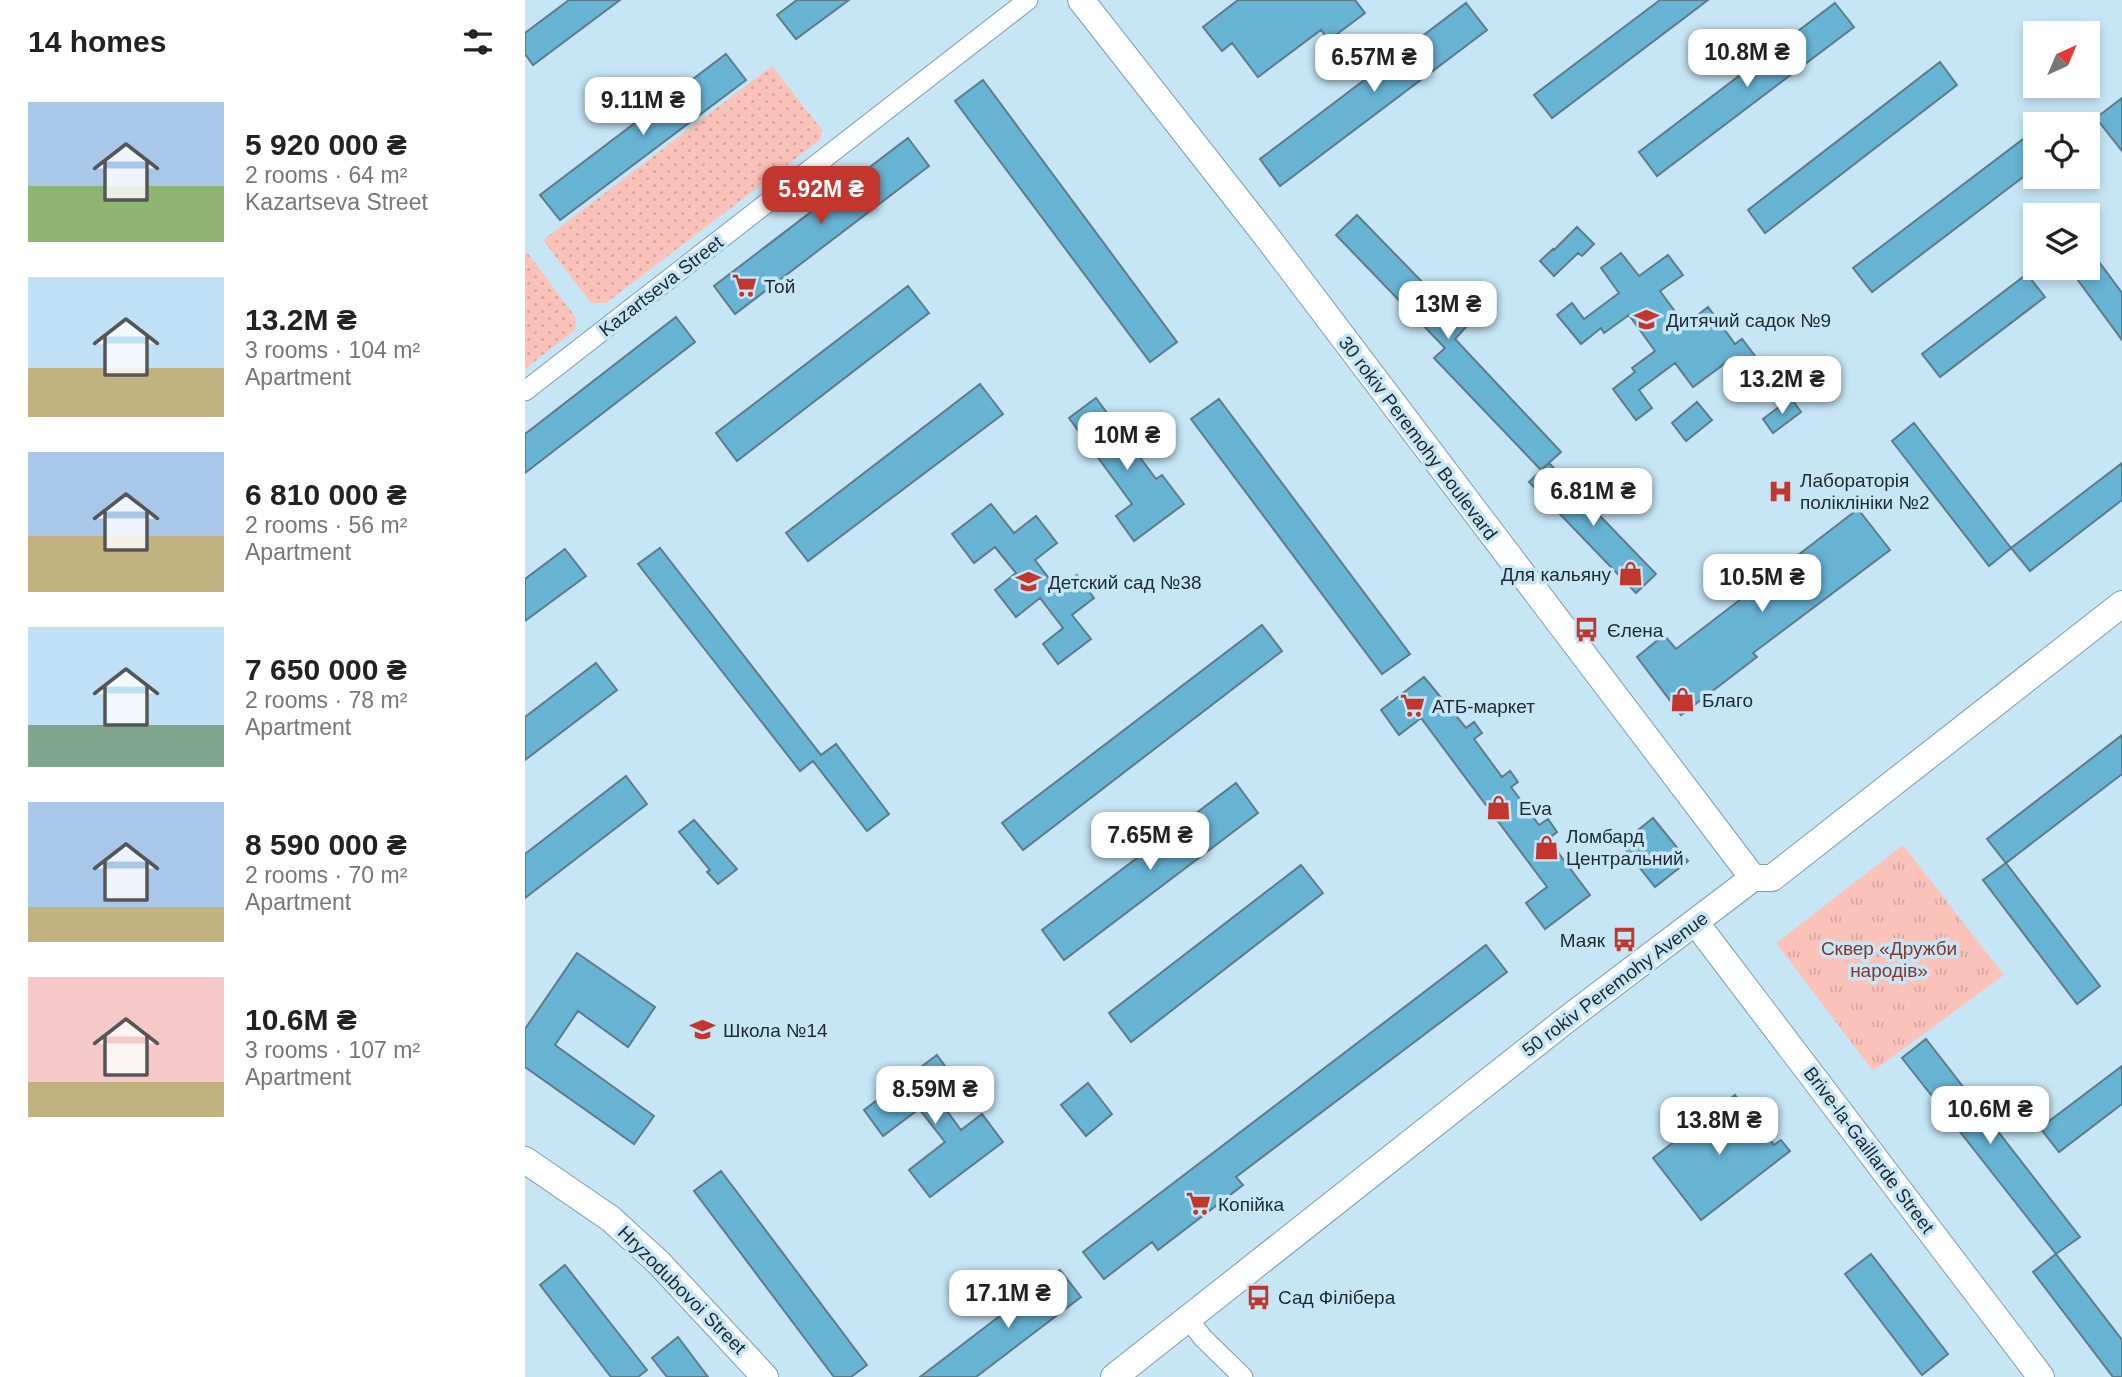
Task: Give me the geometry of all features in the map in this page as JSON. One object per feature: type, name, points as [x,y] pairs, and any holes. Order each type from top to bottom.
[{"type":"main road","name":"30 rokiv Peremohy Boulevard","points":[[1081,0],[1264,233],[1753,878]]},
{"type":"main road","name":"50 rokiv Peremohy Avenue","points":[[1114,1377],[1566,1020],[1753,878],[1772,878],[2122,604]]},
{"type":"main road","name":"Brive-la-Gaillarde Street","points":[[1696,923],[2042,1377]]},
{"type":"main road","name":"Hryzodubovoi Street","points":[[525,1160],[611,1219],[659,1263],[765,1377]]},
{"type":"street","name":"Kazartseva Street","points":[[525,391],[1028,0]]},
{"type":"street","points":[[1189,1320],[1203,1338],[1243,1377]]},
{"type":"green space","points":[[772,66],[822,130],[820,140],[606,303],[591,303],[543,240]]},
{"type":"green space","points":[[527,252],[576,318],[575,330],[525,369],[525,254]]},
{"type":"green space","name":"Сквер «Дружби народів»","points":[[1903,845],[2004,975],[1873,1071],[1776,943]]},
{"type":"building","points":[[569,0],[620,0],[533,65],[525,54],[525,33]]},
{"type":"building","points":[[797,0],[849,0],[796,39],[777,15]]},
{"type":"building","points":[[1238,0],[1355,0],[1365,13],[1329,40],[1321,30],[1258,77],[1232,43],[1222,51],[1203,27]]},
{"type":"building","points":[[1660,0],[1708,0],[1552,118],[1534,95]]},
{"type":"building","points":[[1466,3],[1487,30],[1280,186],[1260,159]]},
{"type":"building","points":[[1835,3],[1854,27],[1657,176],[1639,152]]},
{"type":"building","points":[[726,54],[746,80],[560,220],[540,195]]},
{"type":"building","points":[[1940,62],[1957,85],[1765,233],[1748,210]]},
{"type":"building","points":[[983,80],[1177,342],[1150,362],[955,101]]},
{"type":"building","points":[[2122,98],[2122,151],[2100,123],[2100,115]]},
{"type":"building","points":[[908,138],[929,166],[735,314],[714,286]]},
{"type":"building","points":[[2023,139],[2023,177],[1872,292],[1853,268]]},
{"type":"building","points":[[1357,215],[1466,327],[1455,339],[1561,452],[1541,470],[1434,358],[1445,348],[1336,235]]},
{"type":"building","points":[[1577,227],[1594,244],[1582,256],[1578,253],[1554,276],[1540,261]]},
{"type":"building","points":[[1621,253],[1639,276],[1668,255],[1683,275],[1660,291],[1685,325],[1708,307],[1735,344],[1742,339],[1765,369],[1749,382],[1731,359],[1693,387],[1675,363],[1639,390],[1652,408],[1636,420],[1613,389],[1635,372],[1632,368],[1655,351],[1629,315],[1604,333],[1601,328],[1581,344],[1557,315],[1572,303],[1584,319],[1619,293],[1601,268]]},
{"type":"building","points":[[2100,263],[2122,293],[2122,340],[2078,280],[2100,280]]},
{"type":"building","points":[[2023,277],[2023,280],[2032,280],[2045,297],[1940,377],[1922,354]]},
{"type":"building","points":[[908,286],[929,313],[737,461],[716,433]]},
{"type":"building","points":[[676,317],[695,342],[525,473],[525,434]]},
{"type":"building","points":[[980,384],[1003,414],[808,561],[786,533]]},
{"type":"building","points":[[1096,398],[1156,479],[1162,475],[1184,504],[1134,541],[1116,516],[1132,504],[1069,418]]},
{"type":"building","points":[[1791,398],[1801,412],[1773,433],[1763,419]]},
{"type":"building","points":[[1219,399],[1410,654],[1382,674],[1191,419]]},
{"type":"building","points":[[1697,402],[1712,420],[1686,441],[1672,423]]},
{"type":"building","points":[[1914,423],[2011,548],[1989,566],[1892,441]]},
{"type":"building","points":[[1549,463],[1656,574],[1636,593],[1529,482]]},
{"type":"building","points":[[2122,463],[2122,500],[2030,571],[2011,548]]},
{"type":"building","name":"Детский сад №38","points":[[991,504],[1014,533],[1036,516],[1057,543],[1035,560],[1058,590],[1077,575],[1094,598],[1072,615],[1091,639],[1058,664],[1043,644],[1063,628],[1040,598],[1016,617],[995,590],[1016,573],[995,547],[974,563],[952,534]]},
{"type":"building","points":[[1858,509],[1890,550],[1753,653],[1757,657],[1681,715],[1637,657],[1664,635],[1676,649]]},
{"type":"building","points":[[660,548],[821,755],[836,744],[889,814],[867,831],[813,761],[800,771],[638,564]]},
{"type":"building","points":[[565,549],[586,576],[525,621],[525,579]]},
{"type":"building","points":[[1262,625],[1282,651],[1023,850],[1002,823]]},
{"type":"building","points":[[596,663],[617,690],[525,760],[525,717]]},
{"type":"building","points":[[1424,677],[1466,728],[1474,722],[1482,733],[1474,739],[1502,777],[1510,771],[1518,782],[1511,787],[1539,825],[1548,819],[1557,832],[1548,839],[1590,895],[1545,929],[1526,903],[1547,887],[1421,718],[1399,735],[1381,710]]},
{"type":"building","points":[[2122,735],[2122,774],[2006,863],[1987,839]]},
{"type":"building","points":[[626,776],[647,804],[525,898],[525,854]]},
{"type":"building","points":[[1236,783],[1258,813],[1064,960],[1042,930]]},
{"type":"building","points":[[1653,818],[1688,861],[1655,887],[1621,844]]},
{"type":"building","points":[[694,820],[737,869],[718,884],[679,832]]},
{"type":"building","points":[[2006,863],[2100,986],[2077,1004],[1983,880]]},
{"type":"building","points":[[1301,865],[1323,893],[1131,1042],[1109,1013]]},
{"type":"building","points":[[1486,945],[1507,972],[1236,1177],[1243,1185],[1158,1250],[1152,1242],[1104,1279],[1083,1252]]},
{"type":"building","points":[[577,953],[655,1007],[628,1047],[578,1011],[555,1045],[654,1116],[634,1144],[525,1067],[525,1029]]},
{"type":"building","points":[[1926,1039],[2080,1237],[2056,1254],[1902,1058]]},
{"type":"building","points":[[937,1055],[956,1081],[936,1096],[961,1130],[982,1114],[1003,1142],[930,1197],[909,1170],[945,1142],[919,1109],[883,1136],[864,1110]]},
{"type":"building","points":[[2122,1066],[2122,1104],[2059,1152],[2040,1128]]},
{"type":"building","points":[[1088,1083],[1112,1114],[1086,1136],[1061,1105]]},
{"type":"building","points":[[1735,1095],[1774,1145],[1781,1140],[1790,1151],[1701,1220],[1653,1158]]},
{"type":"building","points":[[721,1171],[867,1365],[851,1377],[834,1377],[694,1191]]},
{"type":"building","points":[[1871,1254],[1948,1354],[1922,1375],[1845,1274]]},
{"type":"building","points":[[2056,1254],[2122,1340],[2122,1377],[2113,1377],[2033,1272]]},
{"type":"building","points":[[565,1265],[647,1370],[638,1377],[611,1377],[540,1285]]},
{"type":"building","points":[[1060,1270],[1081,1297],[976,1377],[920,1377]]},
{"type":"building","points":[[678,1337],[708,1377],[667,1377],[652,1358]]},
{"type":"place","name":"Той","points":[[744,286]]},
{"type":"place","name":"Дитячий садок №9","points":[[1646,320]]},
{"type":"place","name":"Лабораторія поліклініки №2","points":[[1780,491]]},
{"type":"place","name":"Для кальяну","points":[[1631,574]]},
{"type":"place","name":"Детский сад №38","points":[[1028,582]]},
{"type":"place","name":"Єлена","points":[[1587,630]]},
{"type":"place","name":"Благо","points":[[1682,700]]},
{"type":"place","name":"АТБ-маркет","points":[[1412,706]]},
{"type":"place","name":"Eva","points":[[1499,808]]},
{"type":"place","name":"Ломбард Центральний","points":[[1546,847]]},
{"type":"place","name":"Маяк","points":[[1625,940]]},
{"type":"place","name":"Школа №14","points":[[703,1030]]},
{"type":"place","name":"Копійка","points":[[1198,1204]]},
{"type":"place","name":"Сад Філібера","points":[[1258,1297]]}]
